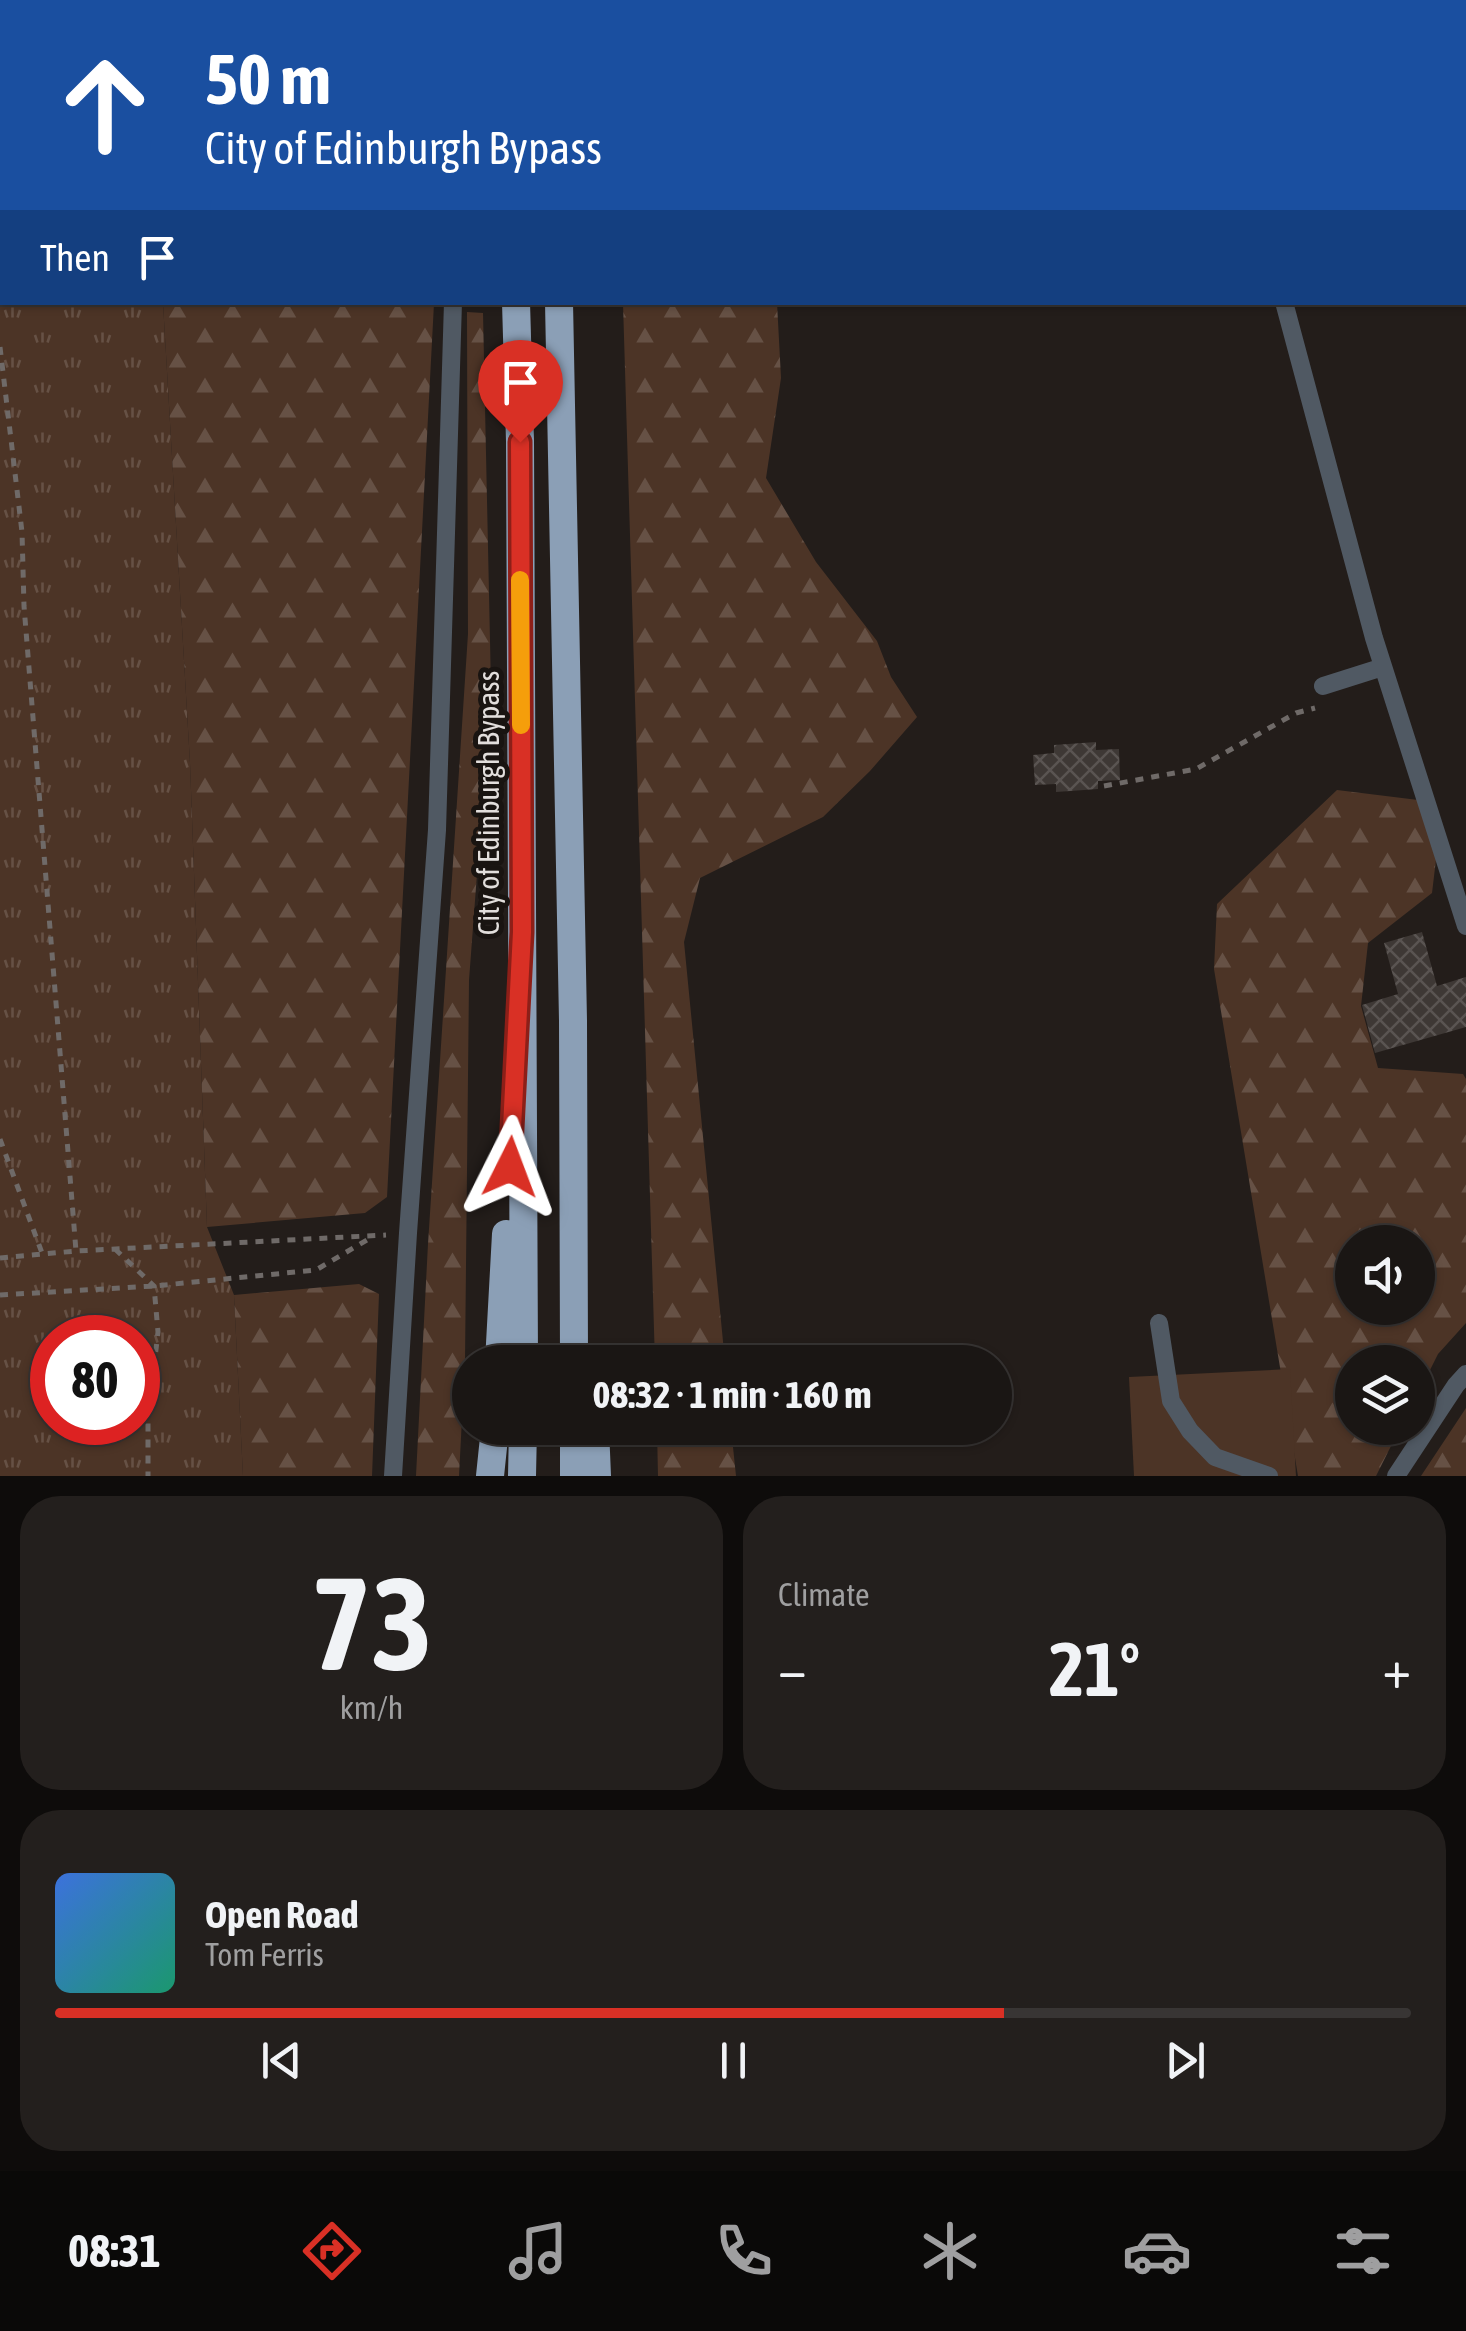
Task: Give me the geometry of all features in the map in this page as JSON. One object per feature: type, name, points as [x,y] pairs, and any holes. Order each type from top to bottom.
[{"type":"highway","name":"City of Edinburgh Bypass","points":[[516,305],[524,1345]]},
{"type":"highway","points":[[559,305],[574,1345]]},
{"type":"highway","points":[[501,1345],[522,932]]},
{"type":"highway","points":[[572,1022],[590,1345]]},
{"type":"highway","points":[[490,1476],[493,1445]]},
{"type":"highway","points":[[522,1476],[523,1445]]},
{"type":"highway","points":[[574,1445],[574,1476]]},
{"type":"highway","points":[[596,1445],[598,1476]]},
{"type":"lane","points":[[393,1476],[437,830],[452,305]]},
{"type":"lane","points":[[1285,305],[1383,667],[1466,926]]},
{"type":"lane","points":[[1323,686],[1383,667]]},
{"type":"lane","points":[[1158,1323],[1171,1401],[1190,1432],[1216,1457],[1268,1476]]},
{"type":"lane","points":[[1396,1476],[1466,1374]]},
{"type":"path","points":[[0,347],[22,532],[24,606],[76,1251]]},
{"type":"path","points":[[1104,786],[1196,768],[1296,713],[1329,703],[1323,686]]},
{"type":"path","points":[[0,1138],[42,1254]]},
{"type":"path","points":[[0,1258],[408,1233]]},
{"type":"path","points":[[0,1295],[154,1286],[316,1270],[375,1236]]},
{"type":"path","points":[[115,1249],[154,1286],[158,1332],[148,1418],[148,1476]]},
{"type":"green space","points":[[0,305],[163,305],[190,763],[207,1227],[234,1295],[243,1476],[0,1476]]},
{"type":"green space","points":[[163,305],[434,305],[387,1197],[365,1213],[207,1227],[190,763]]},
{"type":"green space","points":[[623,305],[777,305],[781,378],[766,478],[816,562],[877,641],[891,677],[917,717],[823,817],[700,878],[684,942],[723,1345],[654,1345]]},
{"type":"green space","points":[[467,312],[483,313],[491,688],[469,980],[465,1345],[452,1345],[452,1445],[461,1445],[459,1476],[416,1476],[428,1244],[468,634]]},
{"type":"green space","points":[[1337,790],[1418,800],[1437,851],[1432,893],[1368,943],[1361,1006],[1378,1068],[1463,1074],[1466,1079],[1466,1323],[1435,1360],[1435,1345],[1335,1345],[1335,1445],[1392,1445],[1376,1476],[1298,1476],[1214,969],[1217,904]]},
{"type":"green space","points":[[359,1284],[379,1294],[372,1476],[243,1476],[234,1295]]},
{"type":"green space","points":[[1290,1369],[1296,1476],[1134,1476],[1129,1377]]},
{"type":"green space","points":[[1466,1408],[1466,1476],[1421,1476]]},
{"type":"green space","points":[[657,1445],[733,1445],[736,1476],[658,1476]]},
{"type":"building","points":[[1096,742],[1096,750],[1119,749],[1120,780],[1098,781],[1098,789],[1056,792],[1056,784],[1035,785],[1033,755],[1054,753],[1054,745]]},
{"type":"building","points":[[1422,932],[1437,986],[1466,977],[1466,1027],[1375,1053],[1362,1005],[1398,994],[1384,943]]},
{"type":"slow traffic","points":[[520,580],[521,725]]},
{"type":"route","points":[[510,1167],[522,932],[520,442]]}]
